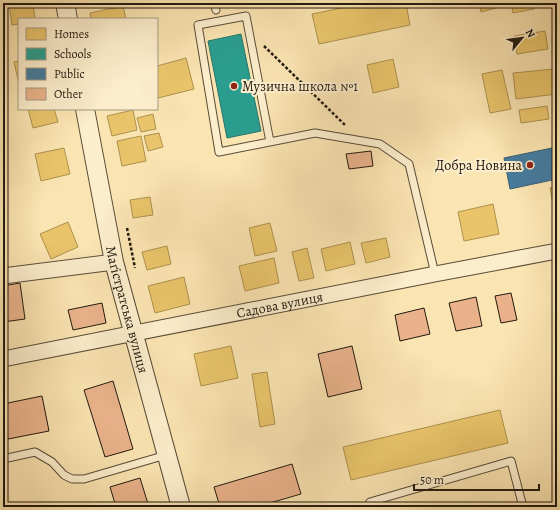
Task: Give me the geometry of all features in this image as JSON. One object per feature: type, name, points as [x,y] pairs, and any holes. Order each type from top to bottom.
[{"type":"street","points":[[65,3],[68,18]]},
{"type":"street","name":"Маґістратська вулиця","points":[[85,110],[114,262],[181,507]]},
{"type":"street","name":"Садова вулиця","points":[[3,359],[557,251]]},
{"type":"street","points":[[3,276],[114,262]]},
{"type":"lane","points":[[270,142],[246,16],[198,25],[219,152],[270,142],[315,133],[380,144],[409,164],[435,274]]},
{"type":"lane","points":[[3,458],[35,452],[52,462],[64,475],[72,479],[84,479],[166,455]]},
{"type":"lane","points":[[367,507],[370,502],[511,461],[522,507]]},
{"type":"path","points":[[249,31],[363,142]]},
{"type":"building: Homes","points":[[9,3],[33,3],[35,18],[18,18],[18,24],[12,25]]},
{"type":"building: Homes","points":[[366,3],[406,3],[410,25],[319,44],[312,14]]},
{"type":"building: Homes","points":[[479,3],[495,3],[496,8],[481,12]]},
{"type":"building: Homes","points":[[511,3],[533,3],[534,9],[513,13]]},
{"type":"building: Homes","points":[[123,6],[126,18],[91,18],[90,13]]},
{"type":"building: Homes","points":[[545,31],[548,49],[517,54],[514,36]]},
{"type":"building: Homes","points":[[186,58],[194,89],[158,98],[158,66]]},
{"type":"building: Homes","points":[[393,59],[399,87],[373,93],[367,65]]},
{"type":"building: Homes","points":[[18,61],[18,80],[14,62]]},
{"type":"building: Homes","points":[[554,69],[557,94],[516,99],[513,73]]},
{"type":"building: Homes","points":[[502,70],[511,109],[490,113],[482,74]]},
{"type":"building: Homes","points":[[547,106],[549,119],[521,123],[519,110]]},
{"type":"building: Homes","points":[[28,110],[54,110],[58,122],[33,128]]},
{"type":"building: Homes","points":[[133,110],[137,130],[112,136],[107,116]]},
{"type":"building: Homes","points":[[153,114],[156,129],[141,132],[137,118]]},
{"type":"building: Homes","points":[[159,133],[163,147],[148,151],[144,136]]},
{"type":"building: Homes","points":[[141,136],[146,161],[122,166],[117,141]]},
{"type":"building: Homes","points":[[64,148],[70,174],[41,181],[35,154]]},
{"type":"building: Homes","points":[[557,186],[557,214],[555,214],[550,188]]},
{"type":"building: Homes","points":[[150,197],[153,215],[133,218],[130,200]]},
{"type":"building: Homes","points":[[493,204],[499,234],[464,241],[458,212]]},
{"type":"building: Homes","points":[[68,222],[78,247],[51,259],[40,234]]},
{"type":"building: Homes","points":[[270,223],[277,251],[255,256],[249,228]]},
{"type":"building: Homes","points":[[386,238],[390,257],[366,263],[361,243]]},
{"type":"building: Homes","points":[[350,242],[355,264],[326,271],[321,249]]},
{"type":"building: Homes","points":[[167,246],[171,264],[147,270],[142,252]]},
{"type":"building: Homes","points":[[307,248],[314,278],[299,281],[292,252]]},
{"type":"building: Homes","points":[[274,258],[279,283],[245,291],[239,266]]},
{"type":"building: Homes","points":[[184,277],[190,304],[155,313],[148,286]]},
{"type":"building: Homes","points":[[231,346],[238,378],[201,386],[194,354]]},
{"type":"building: Homes","points":[[267,372],[275,424],[260,427],[252,374]]},
{"type":"building: Homes","points":[[500,410],[508,443],[351,480],[343,447]]},
{"type":"building: Schools","name":"Музична школа №1","points":[[241,34],[261,131],[227,138],[208,41]]},
{"type":"building: Public","name":"Добра Новина","points":[[552,148],[557,171],[557,179],[510,189],[504,158]]},
{"type":"building: Other","points":[[371,151],[373,166],[349,169],[346,154]]},
{"type":"building: Other","points":[[20,283],[25,319],[3,322],[3,286]]},
{"type":"building: Other","points":[[511,293],[517,320],[501,323],[495,296]]},
{"type":"building: Other","points":[[476,297],[482,326],[456,331],[449,303]]},
{"type":"building: Other","points":[[102,303],[106,323],[73,330],[68,310]]},
{"type":"building: Other","points":[[424,308],[430,334],[400,341],[395,315]]},
{"type":"building: Other","points":[[352,346],[362,389],[328,397],[318,354]]},
{"type":"building: Other","points":[[113,381],[133,449],[105,457],[84,390]]},
{"type":"building: Other","points":[[42,396],[49,431],[3,440],[3,404]]},
{"type":"building: Other","points":[[292,464],[301,494],[256,507],[220,507],[214,487]]},
{"type":"building: Other","points":[[140,478],[149,507],[116,507],[110,487]]},
{"type":"place","name":"Музична школа №1","points":[[234,86]]},
{"type":"place","name":"Добра Новина","points":[[530,165]]}]
